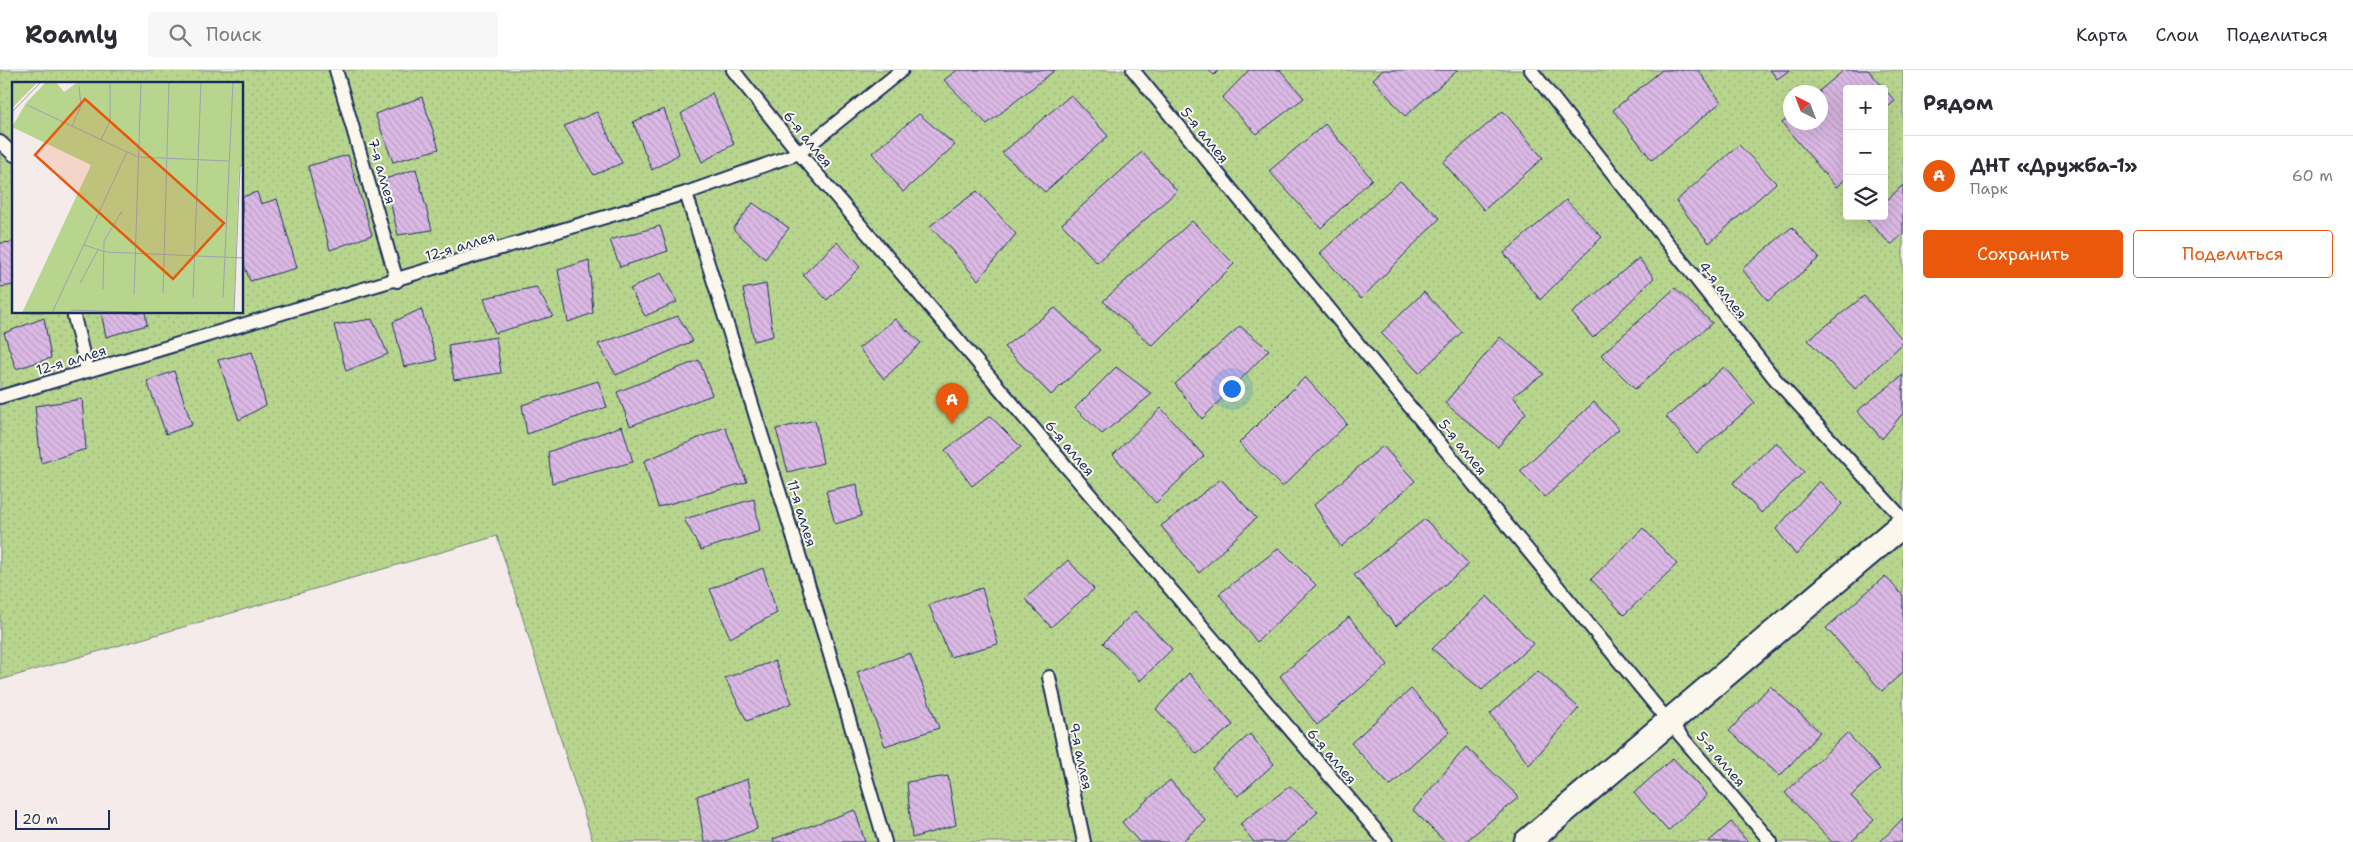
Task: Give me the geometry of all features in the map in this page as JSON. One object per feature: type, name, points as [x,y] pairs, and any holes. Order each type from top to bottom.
[{"type":"street","points":[[1527,842],[1903,524]]},
{"type":"lane","name":"7-я аллея","points":[[336,70],[397,281]]},
{"type":"lane","name":"6-я аллея","points":[[734,70],[799,153],[1386,842]]},
{"type":"lane","name":"12-я аллея","points":[[0,398],[397,281],[686,193],[799,153],[902,70]]},
{"type":"lane","name":"5-я аллея","points":[[1133,70],[1669,722],[1771,842]]},
{"type":"lane","name":"4-я аллея","points":[[1531,70],[1775,379],[1903,519]]},
{"type":"lane","points":[[0,142],[12,153]]},
{"type":"lane","name":"11-я аллея","points":[[686,193],[825,638],[885,842]]},
{"type":"lane","points":[[74,314],[87,371]]},
{"type":"lane","name":"9-я аллея","points":[[1049,677],[1084,842]]},
{"type":"green space","points":[[0,70],[1903,70],[1903,842],[593,842],[497,536],[0,680]]},
{"type":"building","points":[[957,70],[1055,70],[987,124],[944,80]]},
{"type":"building","points":[[1209,70],[1219,70],[1214,75]]},
{"type":"building","points":[[1249,70],[1280,70],[1304,98],[1257,134],[1222,98]]},
{"type":"building","points":[[1383,70],[1458,70],[1405,116],[1373,79]]},
{"type":"building","points":[[1662,70],[1698,70],[1721,102],[1652,160],[1613,110]]},
{"type":"building","points":[[1770,70],[1790,70],[1777,79]]},
{"type":"building","points":[[1844,70],[1868,70],[1881,85],[1843,85],[1843,181],[1836,187],[1788,130],[1828,130],[1828,85],[1826,85]]},
{"type":"building","points":[[712,93],[734,144],[702,162],[681,114]]},
{"type":"building","points":[[1888,93],[1895,101],[1888,107]]},
{"type":"building","points":[[1071,95],[1108,136],[1045,192],[1002,153]]},
{"type":"building","points":[[422,97],[439,149],[393,162],[375,114]]},
{"type":"building","points":[[664,109],[679,154],[652,170],[633,122]]},
{"type":"building","points":[[1503,111],[1543,158],[1484,210],[1443,162]]},
{"type":"building","points":[[597,112],[622,163],[594,175],[564,126]]},
{"type":"building","points":[[919,114],[955,145],[903,192],[872,153]]},
{"type":"building","points":[[1325,124],[1372,179],[1321,228],[1269,171]]},
{"type":"building","points":[[1739,145],[1776,183],[1709,243],[1676,201]]},
{"type":"building","points":[[1142,152],[1177,191],[1097,263],[1062,224]]},
{"type":"building","points":[[348,155],[372,235],[330,250],[308,166]]},
{"type":"building","points":[[416,169],[432,230],[398,235],[385,179]]},
{"type":"building","points":[[1400,181],[1440,218],[1361,299],[1320,253]]},
{"type":"building","points":[[1903,185],[1903,234],[1891,245],[1867,220],[1888,220],[1888,199]]},
{"type":"building","points":[[977,191],[1016,234],[978,280],[930,226]]},
{"type":"building","points":[[257,192],[261,204],[277,199],[297,268],[250,281],[244,264],[244,196]]},
{"type":"building","points":[[1566,200],[1602,237],[1540,300],[1504,253]]},
{"type":"building","points":[[753,203],[789,228],[765,259],[733,229]]},
{"type":"building","points":[[1192,221],[1234,264],[1152,346],[1103,301]]},
{"type":"building","points":[[660,226],[668,251],[620,267],[610,240]]},
{"type":"building","points":[[1792,227],[1819,258],[1768,301],[1742,269]]},
{"type":"building","points":[[12,242],[12,285],[0,287],[0,243]]},
{"type":"building","points":[[837,242],[860,267],[827,300],[803,275]]},
{"type":"building","points":[[1639,258],[1654,278],[1593,338],[1572,313]]},
{"type":"building","points":[[589,260],[593,313],[568,322],[558,270]]},
{"type":"building","points":[[661,273],[677,302],[645,316],[630,289]]},
{"type":"building","points":[[766,284],[773,336],[754,341],[743,289]]},
{"type":"building","points":[[536,287],[553,316],[495,333],[484,298]]},
{"type":"building","points":[[1675,288],[1712,323],[1635,389],[1601,355]]},
{"type":"building","points":[[1424,292],[1462,332],[1419,373],[1381,333]]},
{"type":"building","points":[[1864,296],[1903,340],[1903,343],[1855,389],[1808,340]]},
{"type":"building","points":[[1055,308],[1100,350],[1051,395],[1004,347]]},
{"type":"building","points":[[421,309],[437,360],[404,367],[393,322]]},
{"type":"building","points":[[101,314],[145,314],[147,325],[106,337]]},
{"type":"building","points":[[678,316],[693,341],[616,375],[598,344]]},
{"type":"building","points":[[44,318],[51,358],[16,369],[4,333]]},
{"type":"building","points":[[372,319],[388,354],[346,371],[334,325]]},
{"type":"building","points":[[895,319],[921,343],[884,379],[859,348]]},
{"type":"building","points":[[1240,326],[1269,350],[1202,419],[1175,384]]},
{"type":"building","points":[[496,337],[501,373],[454,380],[448,345]]},
{"type":"building","points":[[1500,337],[1544,374],[1513,396],[1526,413],[1498,447],[1445,403]]},
{"type":"building","points":[[252,352],[266,405],[239,420],[218,360]]},
{"type":"building","points":[[699,360],[712,395],[630,426],[617,392]]},
{"type":"building","points":[[1116,367],[1152,394],[1102,434],[1075,408]]},
{"type":"building","points":[[1724,367],[1755,403],[1697,453],[1666,417]]},
{"type":"building","points":[[174,371],[192,425],[166,434],[147,381]]},
{"type":"building","points":[[1903,375],[1903,413],[1882,439],[1857,411]]},
{"type":"building","points":[[1305,377],[1347,424],[1282,487],[1239,443]]},
{"type":"building","points":[[598,381],[607,407],[527,434],[522,405]]},
{"type":"building","points":[[82,399],[86,449],[41,463],[35,406]]},
{"type":"building","points":[[1594,402],[1619,429],[1545,497],[1520,471]]},
{"type":"building","points":[[1161,408],[1204,456],[1156,503],[1113,455]]},
{"type":"building","points":[[990,416],[1021,447],[972,486],[945,450]]},
{"type":"building","points":[[815,420],[823,463],[788,472],[776,429]]},
{"type":"building","points":[[622,426],[633,462],[552,483],[548,452]]},
{"type":"building","points":[[725,427],[747,482],[658,507],[644,461]]},
{"type":"building","points":[[1776,442],[1804,472],[1761,513],[1733,483]]},
{"type":"building","points":[[1383,446],[1415,481],[1341,547],[1314,505]]},
{"type":"building","points":[[1221,479],[1256,518],[1199,573],[1161,526]]},
{"type":"building","points":[[1819,481],[1842,504],[1796,555],[1776,529]]},
{"type":"building","points":[[857,484],[861,516],[835,524],[826,491]]},
{"type":"building","points":[[754,499],[760,531],[701,550],[684,519]]},
{"type":"building","points":[[1425,519],[1469,564],[1396,626],[1354,575]]},
{"type":"building","points":[[1643,528],[1677,564],[1624,615],[1591,579]]},
{"type":"building","points":[[1279,548],[1316,585],[1257,642],[1219,594]]},
{"type":"building","points":[[1068,560],[1094,589],[1051,627],[1025,599]]},
{"type":"building","points":[[763,568],[777,613],[730,638],[710,589]]},
{"type":"building","points":[[1885,576],[1903,596],[1903,672],[1882,691],[1826,628]]},
{"type":"building","points":[[982,588],[998,644],[950,657],[929,605]]},
{"type":"building","points":[[1487,596],[1533,644],[1482,690],[1432,649]]},
{"type":"building","points":[[1135,611],[1172,649],[1140,681],[1103,643]]},
{"type":"building","points":[[1349,617],[1388,665],[1317,725],[1280,676]]},
{"type":"building","points":[[910,653],[939,728],[885,746],[857,672]]},
{"type":"building","points":[[775,661],[792,703],[747,721],[725,678]]},
{"type":"building","points":[[1538,671],[1579,708],[1529,765],[1490,714]]},
{"type":"building","points":[[1189,673],[1233,725],[1197,754],[1156,709]]},
{"type":"building","points":[[1770,686],[1820,732],[1780,776],[1729,731]]},
{"type":"building","points":[[1411,689],[1450,732],[1390,786],[1351,743]]},
{"type":"building","points":[[1847,733],[1880,769],[1851,796],[1874,820],[1851,842],[1832,842],[1785,793]]},
{"type":"building","points":[[1250,734],[1274,764],[1238,796],[1212,768]]},
{"type":"building","points":[[1466,747],[1519,797],[1465,842],[1445,842],[1413,810]]},
{"type":"building","points":[[1673,758],[1707,795],[1668,831],[1634,793]]},
{"type":"building","points":[[948,776],[956,825],[912,838],[907,782]]},
{"type":"building","points":[[748,779],[757,829],[722,842],[704,842],[697,796]]},
{"type":"building","points":[[1170,780],[1206,821],[1181,842],[1139,842],[1122,822]]},
{"type":"building","points":[[1290,786],[1318,812],[1285,842],[1254,842],[1240,824]]},
{"type":"building","points":[[855,810],[865,842],[774,842],[773,839]]},
{"type":"building","points":[[1903,818],[1903,842],[1880,842]]},
{"type":"building","points":[[1731,822],[1748,842],[1708,842]]},
{"type":"place","name":"ДНТ «Дружба-1»","points":[[952,424]]}]
